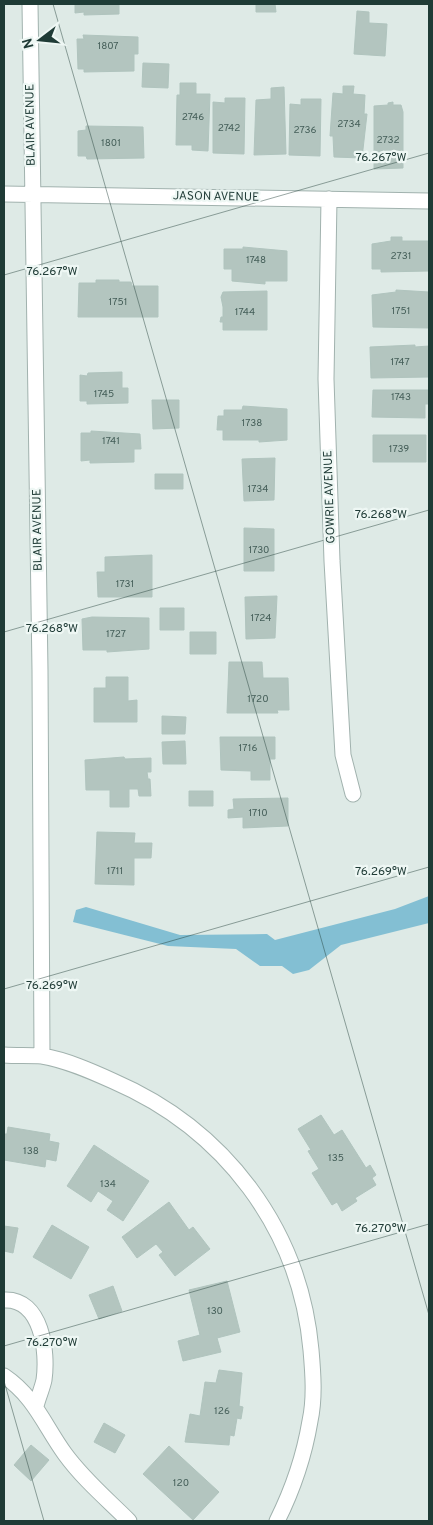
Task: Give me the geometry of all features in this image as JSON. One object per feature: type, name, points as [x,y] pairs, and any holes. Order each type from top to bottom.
[{"type":"street","name":"BLAIR AVENUE","points":[[30,4],[40,670],[42,1056]]},
{"type":"street","name":"JASON AVENUE","points":[[4,194],[429,201]]},
{"type":"street","name":"GOWRIE AVENUE","points":[[329,199],[326,378],[332,561],[343,754],[353,794]]},
{"type":"street","points":[[4,1055],[42,1056],[89,1070],[135,1090],[168,1110],[198,1133],[232,1166],[256,1195],[279,1234],[299,1285],[309,1329],[313,1374],[311,1420],[301,1464],[289,1498],[277,1521]]},
{"type":"street","points":[[4,1300],[10,1300],[27,1308],[37,1321],[45,1348],[44,1380],[36,1406]]},
{"type":"street","points":[[4,1376],[16,1384],[36,1406],[65,1454],[92,1486],[129,1521]]},
{"type":"water","points":[[429,896],[429,923],[341,945],[309,970],[293,974],[282,966],[260,966],[236,949],[168,946],[73,922],[76,910],[86,907],[180,935],[267,934],[275,940],[395,909]]},
{"type":"building","points":[[75,4],[119,4],[119,14],[84,15],[84,12],[75,13]]},
{"type":"building","points":[[256,4],[275,4],[276,12],[256,12]]},
{"type":"building","points":[[357,11],[369,12],[369,23],[387,24],[385,56],[354,54]]},
{"type":"building","points":[[83,35],[138,37],[138,54],[134,54],[134,71],[84,72],[84,69],[78,69],[77,39],[84,39]]},
{"type":"building","points":[[143,63],[169,64],[168,88],[142,87]]},
{"type":"building","points":[[180,83],[196,83],[196,94],[210,94],[208,151],[192,150],[192,145],[176,145],[177,95],[180,95]]},
{"type":"building","points":[[343,86],[354,86],[353,94],[365,95],[364,114],[367,114],[362,158],[334,157],[333,136],[330,136],[333,93],[343,94]]},
{"type":"building","points":[[284,87],[286,154],[254,155],[256,100],[271,99],[271,88]]},
{"type":"building","points":[[225,98],[245,98],[244,154],[213,153],[213,102],[225,103]]},
{"type":"building","points":[[301,99],[321,99],[320,156],[289,155],[290,104],[301,105]]},
{"type":"building","points":[[393,102],[393,105],[401,105],[403,112],[403,168],[374,169],[374,106],[388,105],[388,103]]},
{"type":"building","points":[[86,126],[143,127],[144,158],[87,159],[86,156],[78,156],[78,131],[86,130]]},
{"type":"building","points":[[391,237],[402,237],[402,241],[429,241],[429,271],[381,272],[381,269],[372,269],[372,244],[391,241]]},
{"type":"building","points":[[243,247],[287,251],[287,281],[265,281],[265,284],[232,281],[232,269],[224,269],[224,249],[243,249]]},
{"type":"building","points":[[96,280],[131,282],[132,286],[158,286],[158,317],[78,317],[79,283],[96,283]]},
{"type":"building","points":[[396,290],[429,292],[429,328],[373,327],[372,295],[396,292]]},
{"type":"building","points":[[267,291],[267,330],[223,330],[223,322],[220,322],[221,317],[223,317],[221,297],[223,292]]},
{"type":"building","points":[[415,345],[415,347],[429,346],[429,377],[371,378],[370,347]]},
{"type":"building","points":[[122,372],[122,388],[128,388],[128,403],[87,404],[87,401],[80,401],[80,375]]},
{"type":"building","points":[[373,390],[429,390],[429,404],[425,404],[425,418],[372,417]]},
{"type":"building","points":[[152,400],[179,400],[179,428],[153,429]]},
{"type":"building","points":[[243,406],[287,409],[287,440],[259,442],[259,440],[223,440],[223,430],[217,430],[218,416],[224,416],[224,410],[242,410]]},
{"type":"building","points":[[91,431],[140,434],[141,449],[134,449],[134,462],[90,463],[90,460],[81,461],[81,433],[91,433]]},
{"type":"building","points":[[373,435],[426,435],[426,462],[373,462]]},
{"type":"building","points":[[275,458],[274,500],[244,501],[242,459]]},
{"type":"building","points":[[155,474],[183,474],[183,489],[155,489]]},
{"type":"building","points":[[244,528],[274,529],[274,571],[244,571]]},
{"type":"building","points":[[152,555],[152,597],[98,597],[97,572],[105,572],[105,557]]},
{"type":"building","points":[[277,596],[275,638],[246,639],[245,597]]},
{"type":"building","points":[[160,608],[184,608],[184,630],[160,630]]},
{"type":"building","points":[[92,617],[149,618],[149,649],[107,652],[107,650],[83,650],[82,619]]},
{"type":"building","points":[[190,632],[216,632],[216,654],[190,654]]},
{"type":"building","points":[[229,662],[262,662],[263,678],[288,678],[289,710],[277,710],[278,713],[227,713]]},
{"type":"building","points":[[106,677],[128,677],[128,701],[137,700],[137,722],[94,722],[94,688],[106,688]]},
{"type":"building","points":[[162,716],[186,717],[185,734],[162,734]]},
{"type":"building","points":[[220,737],[275,737],[275,759],[270,759],[270,780],[251,780],[251,771],[221,770]]},
{"type":"building","points":[[185,741],[186,764],[163,764],[162,742]]},
{"type":"building","points":[[124,757],[125,759],[151,758],[151,772],[147,772],[148,779],[150,779],[151,796],[139,796],[138,789],[129,789],[129,807],[110,807],[110,790],[86,790],[85,760]]},
{"type":"building","points":[[189,791],[213,791],[213,806],[189,806]]},
{"type":"building","points":[[288,798],[288,826],[243,828],[243,817],[228,818],[228,810],[234,809],[233,799]]},
{"type":"building","points":[[97,832],[135,833],[134,843],[152,843],[151,858],[134,858],[134,885],[95,884]]},
{"type":"building","points":[[321,1115],[334,1135],[342,1130],[366,1168],[370,1165],[376,1175],[372,1178],[376,1185],[355,1198],[357,1201],[342,1211],[337,1202],[332,1205],[312,1173],[319,1169],[308,1151],[311,1150],[298,1129]]},
{"type":"building","points":[[8,1127],[50,1134],[49,1141],[59,1143],[56,1161],[46,1159],[45,1167],[4,1160],[4,1134],[7,1134]]},
{"type":"building","points":[[94,1145],[149,1181],[123,1221],[107,1210],[113,1201],[98,1191],[91,1202],[67,1186]]},
{"type":"building","points":[[169,1202],[189,1230],[193,1227],[210,1249],[175,1276],[159,1255],[163,1252],[156,1244],[137,1258],[122,1237]]},
{"type":"building","points":[[52,1225],[89,1247],[71,1279],[33,1257]]},
{"type":"building","points":[[4,1226],[18,1228],[13,1253],[4,1251]]},
{"type":"building","points":[[227,1281],[240,1332],[217,1338],[221,1352],[183,1361],[178,1341],[200,1335],[189,1290]]},
{"type":"building","points":[[113,1286],[122,1311],[99,1319],[89,1295]]},
{"type":"building","points":[[219,1370],[242,1373],[239,1406],[243,1407],[241,1419],[237,1418],[234,1436],[230,1435],[229,1445],[185,1442],[190,1414],[200,1416],[205,1382],[216,1383]]},
{"type":"building","points":[[104,1423],[125,1435],[115,1453],[94,1442]]},
{"type":"building","points":[[31,1445],[49,1460],[31,1481],[14,1465]]},
{"type":"building","points":[[169,1446],[219,1492],[193,1520],[143,1474]]}]
